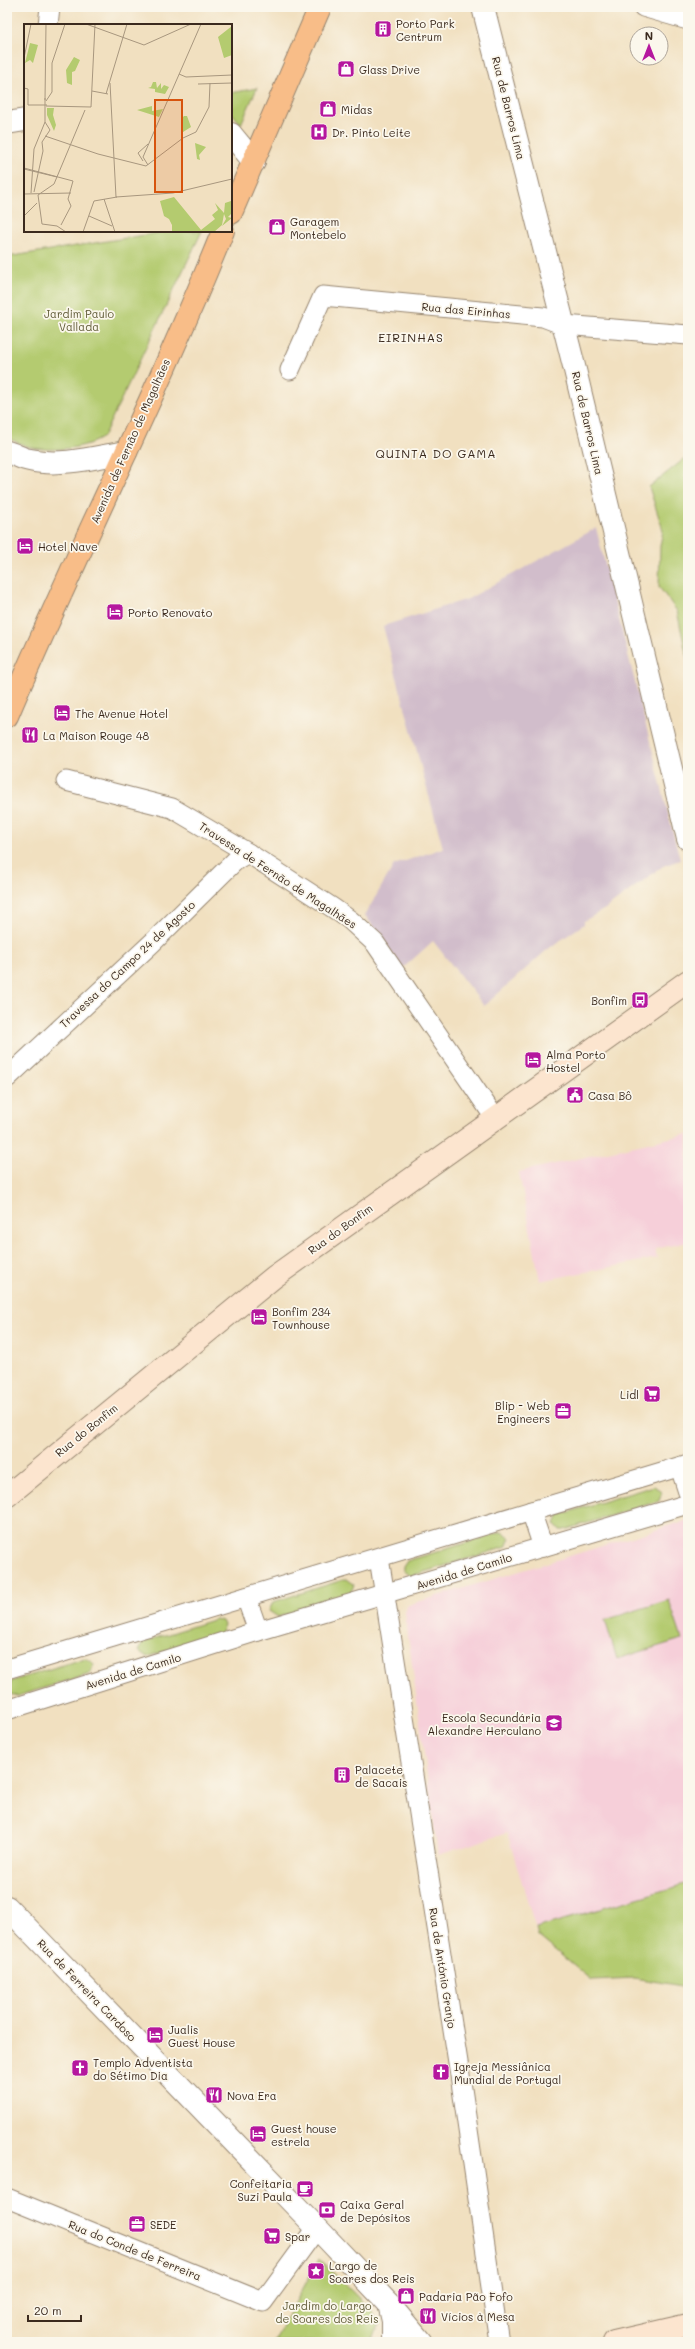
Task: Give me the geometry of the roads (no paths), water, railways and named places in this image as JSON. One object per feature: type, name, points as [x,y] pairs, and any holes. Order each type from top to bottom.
[{"type":"main road","points":[[232,211],[320,7]]},
{"type":"main road","name":"Avenida de Fernão de Magalhães","points":[[7,716],[49,618],[126,452],[223,232]]},
{"type":"main road","name":"Rua do Bonfim","points":[[7,1496],[274,1277],[688,981]]},
{"type":"main road","points":[[614,2342],[688,2325]]},
{"type":"street","points":[[48,24],[50,7]]},
{"type":"street","name":"Rua de Barros Lima","points":[[483,7],[564,325],[688,839]]},
{"type":"street","points":[[643,7],[688,20]]},
{"type":"street","points":[[7,124],[24,120]]},
{"type":"street","points":[[232,135],[254,162]]},
{"type":"street","name":"Rua das Eirinhas","points":[[290,370],[323,296],[544,317],[564,325],[688,336]]},
{"type":"street","points":[[7,452],[29,460],[43,462],[74,460],[126,452]]},
{"type":"street","name":"Travessa de Fernão de Magalhães","points":[[66,781],[172,808],[248,853],[344,916],[367,934],[495,1118]]},
{"type":"street","name":"Travessa do Campo 24 de Agosto","points":[[7,1078],[152,943],[236,860],[248,853]]},
{"type":"street","points":[[7,1669],[684,1466],[688,1492]]},
{"type":"street","name":"Avenida de Camilo","points":[[7,1710],[258,1631],[688,1504]]},
{"type":"street","points":[[531,1511],[543,1547]]},
{"type":"street","points":[[379,1558],[385,1594]]},
{"type":"street","name":"Rua de António Granjo","points":[[385,1594],[499,2342]]},
{"type":"street","points":[[246,1597],[258,1631]]},
{"type":"street","name":"Rua de Ferreira Cardoso","points":[[7,1907],[318,2228]]},
{"type":"street","name":"Rua do Conde de Ferreira","points":[[7,2198],[263,2302],[318,2228]]},
{"type":"street","points":[[318,2228],[389,2304],[421,2342]]},
{"type":"street","points":[[389,2304],[393,2321],[393,2342]]},
{"type":"place","name":"Porto Park Centrum","points":[[383,29]]},
{"type":"place","name":"Glass Drive","points":[[346,69]]},
{"type":"place","name":"Midas","points":[[328,109]]},
{"type":"place","name":"Dr. Pinto Leite","points":[[319,132]]},
{"type":"place","name":"Garagem Montebelo","points":[[277,227]]},
{"type":"place","name":"Hotel Nave","points":[[25,546]]},
{"type":"place","name":"Porto Renovato","points":[[115,612]]},
{"type":"place","name":"The Avenue Hotel","points":[[62,713]]},
{"type":"place","name":"La Maison Rouge 48","points":[[30,735]]},
{"type":"place","name":"Bonfim","points":[[640,1000]]},
{"type":"place","name":"Alma Porto Hostel","points":[[533,1060]]},
{"type":"place","name":"Casa Bô","points":[[575,1095]]},
{"type":"place","name":"Bonfim 234 Townhouse","points":[[259,1317]]},
{"type":"place","name":"Lidl","points":[[652,1394]]},
{"type":"place","name":"Blip - Web Engineers","points":[[563,1411]]},
{"type":"place","name":"Escola Secundária Alexandre Herculano","points":[[554,1723]]},
{"type":"place","name":"Palacete de Sacais","points":[[342,1775]]},
{"type":"place","name":"Jualis Guest House","points":[[155,2035]]},
{"type":"place","name":"Templo Adventista do Sétimo Dia","points":[[80,2068]]},
{"type":"place","name":"Igreja Messiânica Mundial de Portugal","points":[[441,2072]]},
{"type":"place","name":"Nova Era","points":[[214,2095]]},
{"type":"place","name":"Guest house estrela","points":[[258,2134]]},
{"type":"place","name":"Confeitaria Suzi Paula","points":[[305,2189]]},
{"type":"place","name":"Caixa Geral de Depósitos","points":[[327,2210]]},
{"type":"place","name":"SEDE","points":[[137,2224]]},
{"type":"place","name":"Spar","points":[[272,2236]]},
{"type":"place","name":"Largo de Soares dos Reis","points":[[316,2271]]},
{"type":"place","name":"Padaria Pão Fofo","points":[[406,2296]]},
{"type":"place","name":"Vícios à Mesa","points":[[428,2316]]},
{"type":"district","name":"EIRINHAS","points":[[411,337]]},
{"type":"district","name":"QUINTA DO GAMA","points":[[436,453]]},
{"type":"park label","name":"Jardim Paulo Vallada","points":[[79,319]]},
{"type":"park label","name":"Jardim do Largo de Soares dos Reis","points":[[327,2311]]}]
